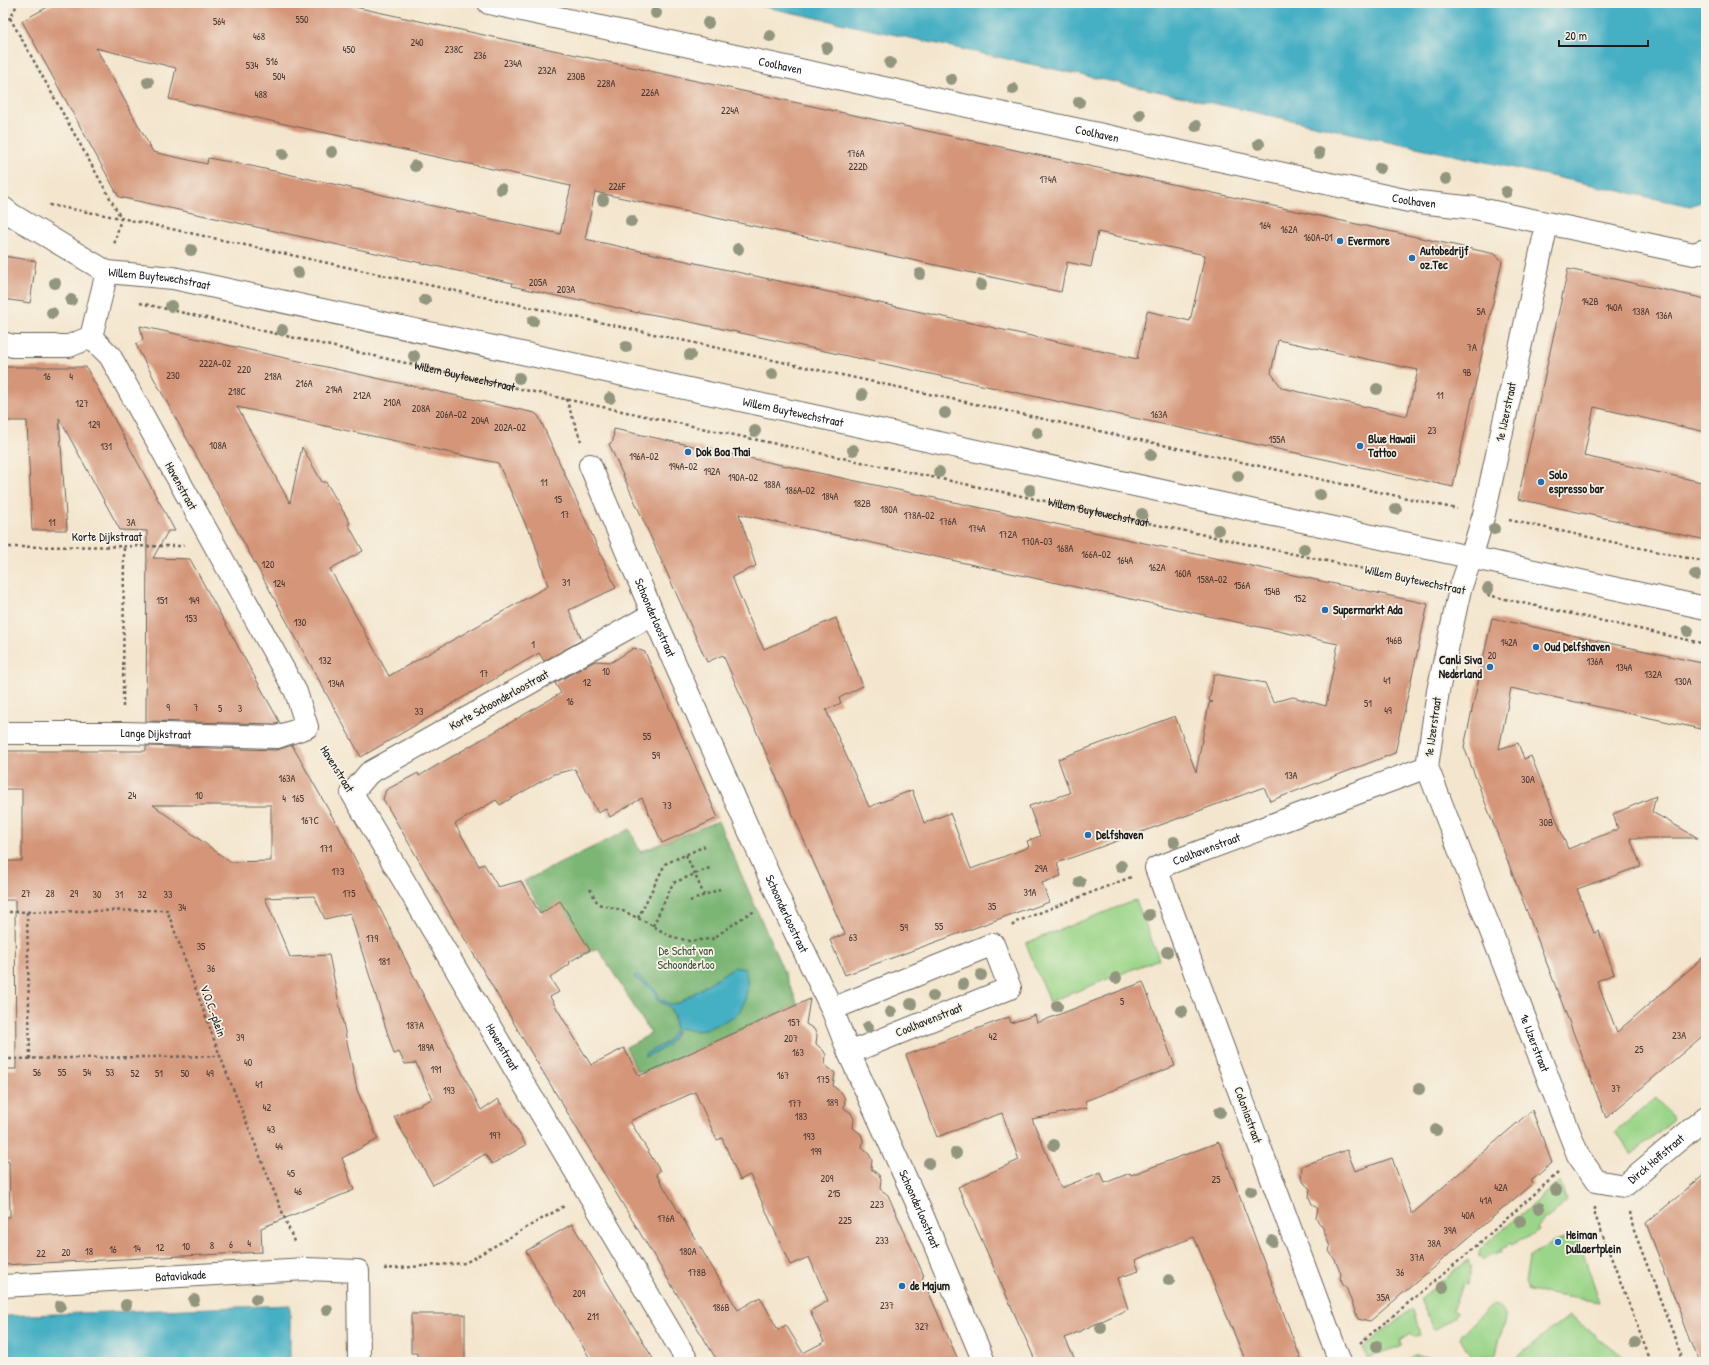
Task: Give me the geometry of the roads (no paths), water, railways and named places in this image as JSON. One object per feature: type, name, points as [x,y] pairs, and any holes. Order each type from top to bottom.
[{"type":"street","name":"Coolhaven","points":[[489,3],[1410,201],[1475,208],[1694,254],[1706,250]]},
{"type":"street","points":[[3,208],[12,215],[107,272],[91,337],[69,346],[13,346],[3,343]]},
{"type":"street","name":"1e IJzerstraat","points":[[1547,224],[1484,514],[1460,589],[1438,691],[1427,767],[1578,1155],[1596,1181]]},
{"type":"street","name":"Willem Buytewechstraat","points":[[107,272],[181,280],[1058,470],[1273,514],[1706,608]]},
{"type":"street","name":"Havenstraat","points":[[91,337],[110,356],[296,692],[307,727]]},
{"type":"street","name":"Schoonderloostraat","points":[[590,465],[780,901],[832,1009],[849,1053],[921,1212],[984,1362]]},
{"type":"street","name":"Korte Schoonderloostraat","points":[[352,794],[369,773],[654,614]]},
{"type":"street","name":"Lange Dijkstraat","points":[[3,733],[123,733],[277,737],[307,727]]},
{"type":"street","name":"Coolhavenstraat","points":[[1156,868],[1427,767]]},
{"type":"street","name":"Havenstraat","points":[[352,794],[586,1192],[688,1362]]},
{"type":"street","name":"Coloniastraat","points":[[1156,868],[1340,1361]]},
{"type":"street","name":"Coolhavenstraat","points":[[832,1009],[993,944],[1010,988],[849,1053]]},
{"type":"street","name":"Dirck Hoffstraat","points":[[1596,1181],[1624,1186],[1706,1117]]},
{"type":"street","name":"Bataviakade","points":[[3,1286],[306,1269],[358,1271],[359,1362]]},
{"type":"water","points":[[747,3],[1706,3],[1706,200],[1690,206]]},
{"type":"water","points":[[734,967],[745,969],[747,980],[747,992],[741,1009],[737,1014],[726,1021],[700,1031],[681,1028],[677,1030],[667,1046],[645,1057],[645,1054],[666,1043],[675,1029],[674,1016],[669,1006],[657,1000],[650,989],[634,977],[637,975],[656,991],[660,999],[671,1004],[679,1003]]},
{"type":"water","points":[[290,1305],[290,1362],[3,1362],[3,1316]]},
{"type":"place","name":"Evermore","points":[[1340,241]]},
{"type":"place","name":"Autobedrijf oz.Tec","points":[[1412,258]]},
{"type":"place","name":"Blue Hawaii Tattoo","points":[[1360,446]]},
{"type":"place","name":"Dok Boa Thai","points":[[688,452]]},
{"type":"place","name":"Solo espresso bar","points":[[1541,482]]},
{"type":"place","name":"Supermarkt Ada","points":[[1325,610]]},
{"type":"place","name":"Oud Delfshaven","points":[[1536,647]]},
{"type":"place","name":"Canli Siva Nederland","points":[[1490,667]]},
{"type":"place","name":"Delfshaven","points":[[1088,835]]},
{"type":"place","name":"Heiman Dullaertplein","points":[[1558,1242]]},
{"type":"place","name":"de Majum","points":[[902,1286]]},
{"type":"park label","name":"De Schat van Schoonderloo","points":[[686,958]]}]
